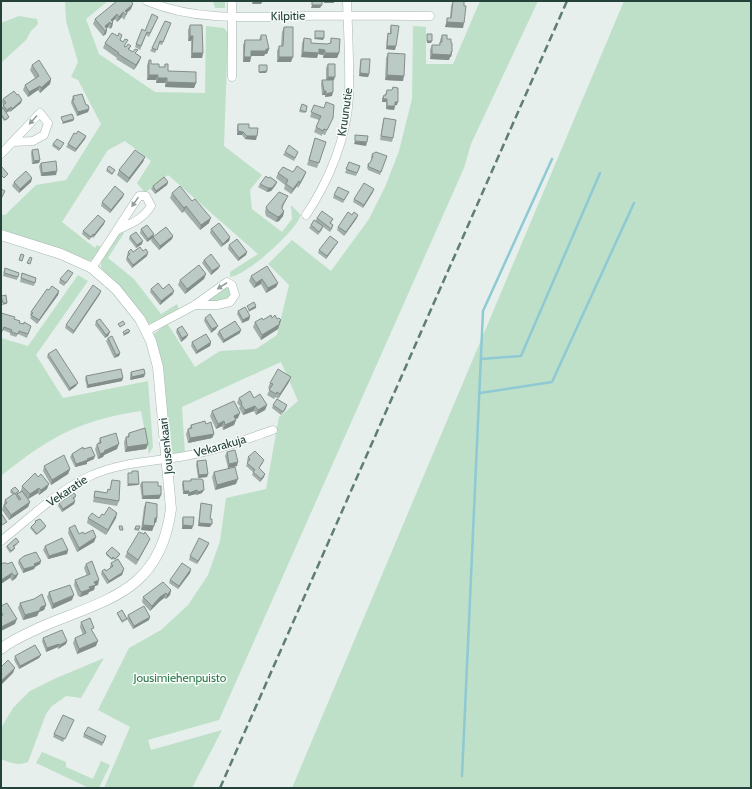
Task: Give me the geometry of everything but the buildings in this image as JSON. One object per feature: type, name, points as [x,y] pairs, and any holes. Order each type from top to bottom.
[{"type":"street","name":"Kilpitie","points":[[147,1],[165,9],[192,15],[232,17],[348,15],[430,16]]},
{"type":"street","points":[[232,1],[232,77]]},
{"type":"street","name":"Kruunutie","points":[[306,215],[319,194],[342,139],[349,97],[348,1]]},
{"type":"street","points":[[1,154],[14,142]]},
{"type":"street","points":[[92,268],[117,230]]},
{"type":"street","name":"Jousenkaari","points":[[1,235],[61,254],[92,268],[124,298],[146,331],[155,355],[160,375],[171,504],[169,527],[159,554],[146,572],[132,586],[112,598],[24,635],[1,649]]},
{"type":"street","points":[[146,331],[195,305],[227,282],[232,285],[235,295],[230,302],[217,305],[195,305]]},
{"type":"street","name":"Vekarakuja","points":[[167,459],[222,448],[273,430]]},
{"type":"street","name":"Vekaratie","points":[[1,541],[61,494],[88,476],[120,465],[167,459]]},
{"type":"green space","points":[[65,1],[108,1],[86,19],[99,54],[155,92],[205,93],[206,26],[224,28],[228,33],[224,146],[262,175],[250,190],[252,209],[282,232],[292,219],[291,205],[301,215],[290,231],[270,252],[247,269],[230,277],[230,272],[258,254],[168,175],[145,193],[137,183],[151,161],[125,141],[108,150],[62,222],[95,248],[97,245],[101,247],[94,259],[88,261],[1,232],[1,214],[5,215],[36,185],[66,180],[101,124],[78,80],[71,77],[78,62],[66,21]]},
{"type":"green space","points":[[213,1],[225,1],[225,8],[215,8]]},
{"type":"green space","name":"Jousimiehenpuisto","points":[[480,1],[538,1],[471,144],[464,168],[219,720],[148,740],[151,750],[222,730],[192,788],[104,788],[130,727],[98,710],[129,648],[161,630],[188,605],[208,575],[220,541],[226,498],[266,489],[279,417],[298,401],[281,362],[182,407],[185,454],[174,453],[170,450],[154,334],[167,323],[195,367],[220,351],[256,349],[277,335],[289,285],[268,264],[292,240],[331,271],[369,219],[385,187],[399,151],[412,99],[413,26],[426,27],[426,64],[453,64]]},
{"type":"green space","points":[[624,1],[751,1],[751,788],[292,788]]},
{"type":"green space","points":[[19,16],[37,19],[38,24],[31,31],[26,40],[1,63],[1,23]]},
{"type":"green space","points":[[122,232],[124,233],[108,258],[134,279],[161,314],[177,304],[179,309],[152,324],[147,323],[101,268],[104,253]]},
{"type":"green space","points":[[78,275],[88,281],[36,355],[63,398],[148,381],[153,447],[149,454],[141,411],[119,415],[100,419],[66,432],[18,462],[1,476],[1,338],[28,346]]},
{"type":"green space","points":[[224,288],[230,288],[233,294],[230,300],[202,303]]},
{"type":"green space","points":[[104,658],[81,698],[66,696],[51,707],[46,714],[28,762],[18,764],[1,759],[1,728],[13,708],[30,691]]},
{"type":"green space","points":[[42,752],[66,762],[66,767],[93,779],[101,761],[110,765],[99,788],[89,788],[36,763]]},
{"type":"waterway","points":[[462,776],[483,311],[552,159]]},
{"type":"waterway","points":[[481,359],[521,356],[600,173]]},
{"type":"waterway","points":[[480,393],[552,382],[634,203]]},
{"type":"railway","points":[[220,788],[567,1]]}]
